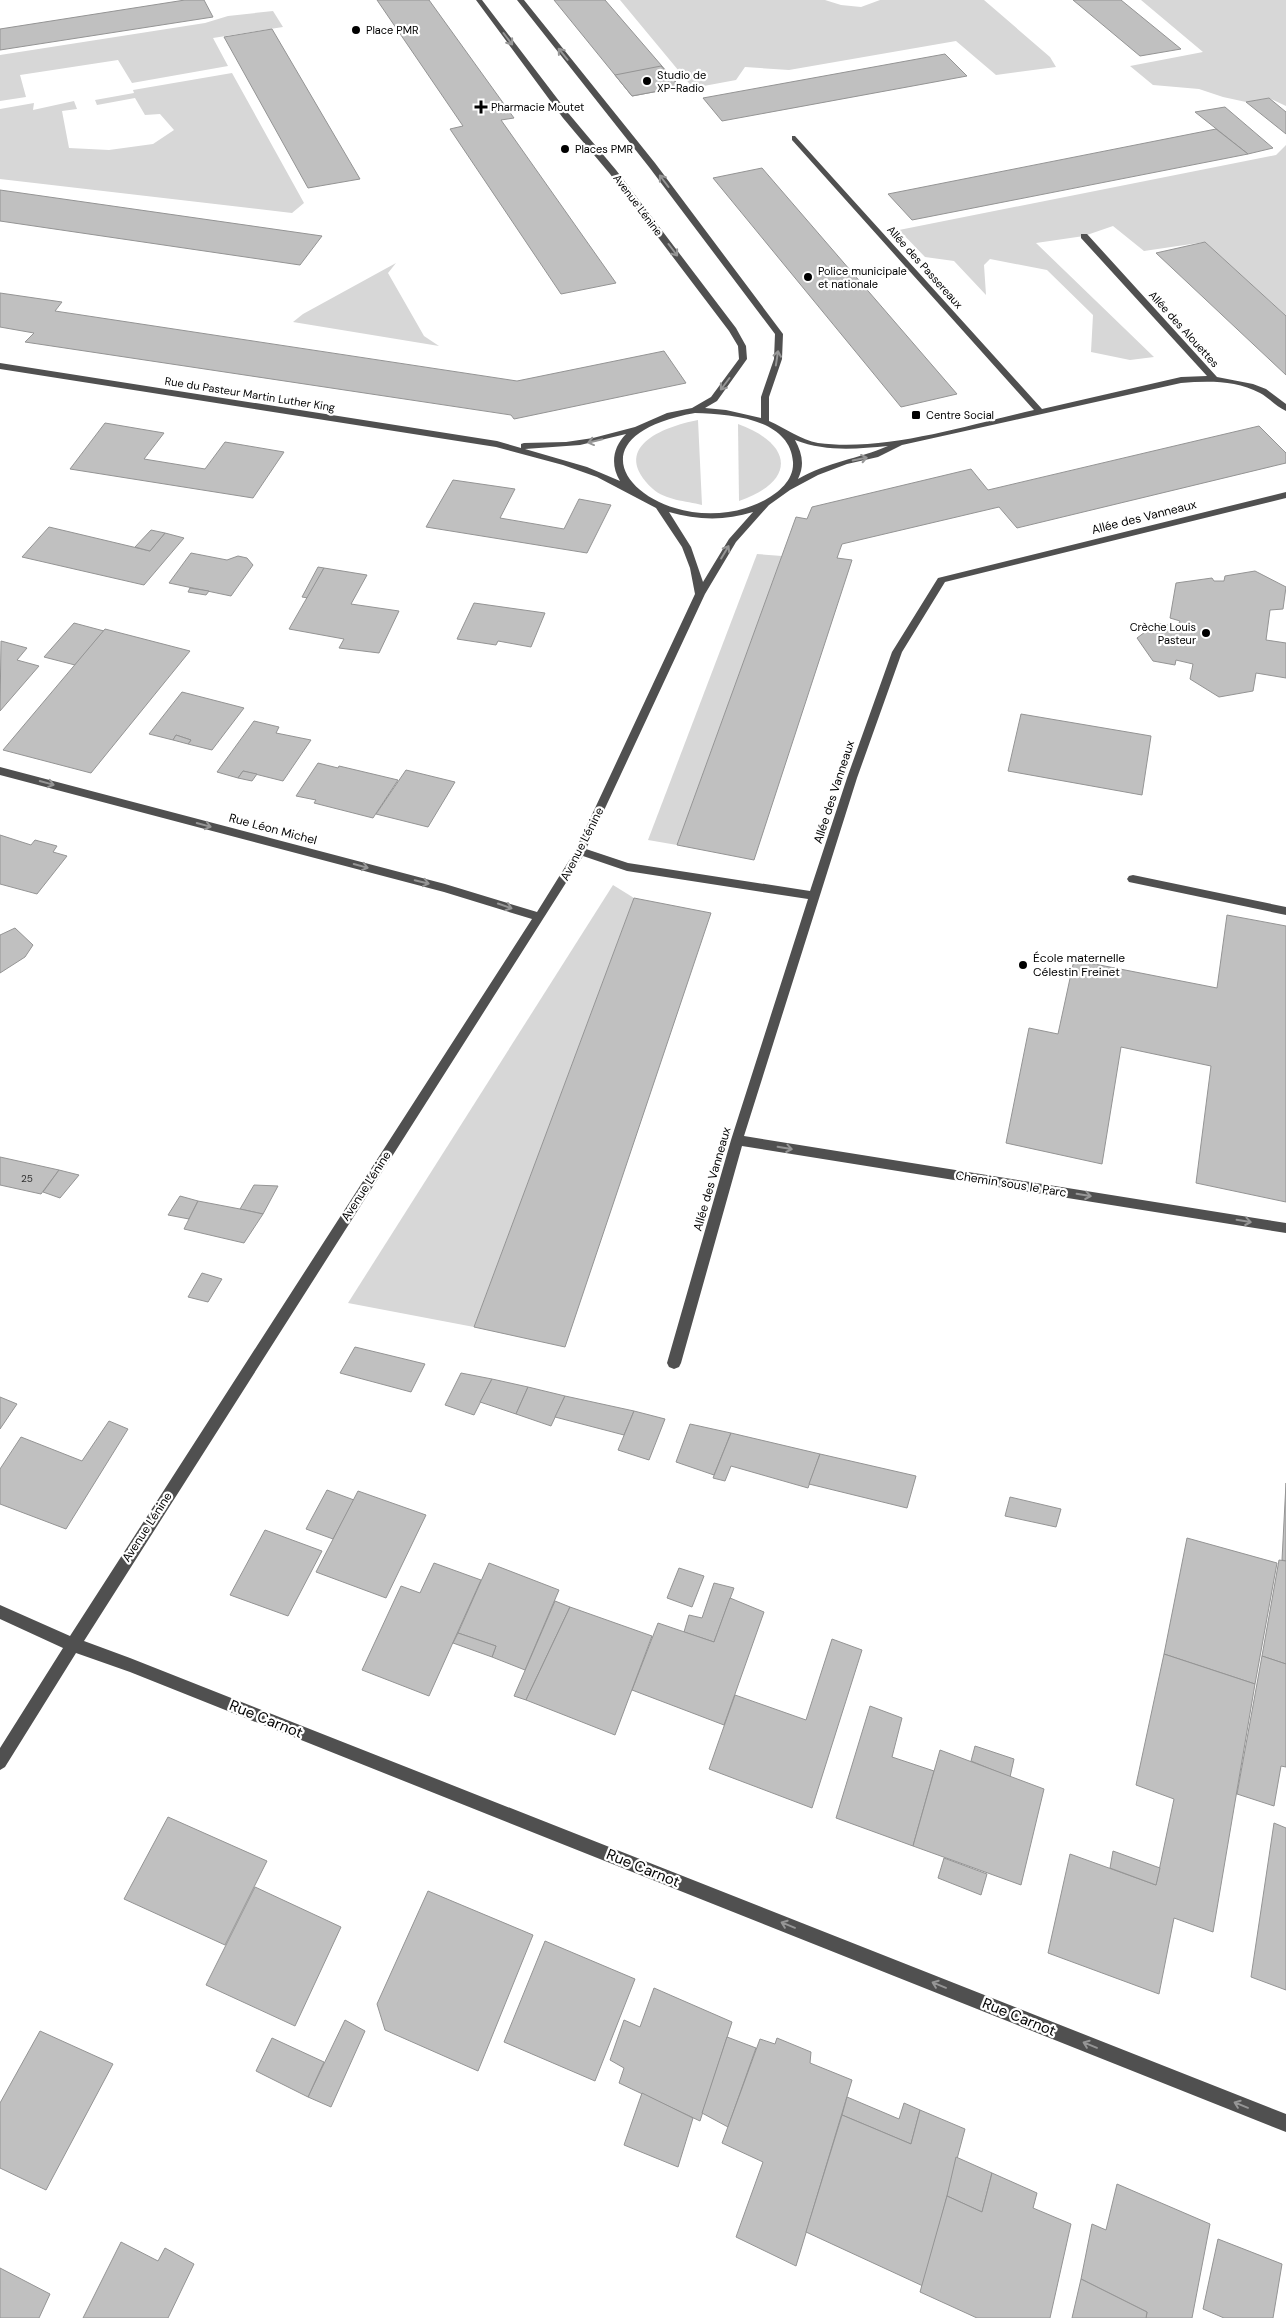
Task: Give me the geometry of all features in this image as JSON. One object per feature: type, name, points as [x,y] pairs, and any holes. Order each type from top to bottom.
[{"type":"street","name":"Avenue Lénine","points":[[479,0],[566,116],[619,179],[733,330],[742,346],[743,359],[726,384],[714,399],[695,410]]},
{"type":"street","points":[[520,0],[652,165],[778,334],[778,359],[765,396],[766,422]]},
{"type":"street","name":"Allée des Passereaux","points":[[795,138],[1038,411]]},
{"type":"street","name":"Allée des Alouettes","points":[[1084,236],[1213,378],[1236,380],[1261,389],[1277,399],[1286,408]]},
{"type":"street","name":"Rue du Pasteur Martin Luther King","points":[[0,366],[496,444],[577,465],[607,477],[634,491]]},
{"type":"street","points":[[905,442],[875,455],[844,462],[815,473],[765,504],[732,514],[694,514],[660,506],[634,491],[625,482],[618,469],[619,452],[628,437],[641,426],[668,414],[695,410],[736,413],[766,422],[782,432],[815,445],[846,447],[905,442],[1181,380],[1213,378]]},
{"type":"street","name":"Rue du Pasteur Martin Luther King","points":[[496,444],[549,447],[579,445],[611,438],[641,426]]},
{"type":"street","points":[[782,432],[794,446],[799,460],[796,477],[788,489]]},
{"type":"street","name":"Allée des Vanneaux","points":[[674,1363],[737,1140],[852,778],[897,652],[941,580],[1286,495]]},
{"type":"street","name":"Avenue Lénine","points":[[0,1762],[580,851],[700,594],[732,541],[765,504]]},
{"type":"street","points":[[660,506],[686,543],[696,565],[700,594]]},
{"type":"street","name":"Rue Léon Michel","points":[[0,771],[463,892],[538,917]]},
{"type":"street","points":[[580,851],[628,866],[753,888],[814,896]]},
{"type":"street","points":[[1132,879],[1286,910]]},
{"type":"street","name":"Chemin sous le Parc","points":[[737,1140],[1286,1228]]},
{"type":"street","name":"Rue Carnot","points":[[0,1612],[74,1644],[130,1664],[1286,2123]]},
{"type":"shaded area","points":[[620,0],[825,0],[841,5],[861,7],[880,0],[984,0],[1050,57],[1056,67],[996,75],[956,41],[789,70],[745,67],[736,80],[693,88]]},
{"type":"shaded area","points":[[1141,0],[1286,0],[1286,106],[1269,98],[1246,102],[1199,89],[1153,85],[1130,66],[1203,52]]},
{"type":"shaded area","points":[[273,11],[283,27],[213,38],[228,66],[132,83],[118,60],[20,75],[26,97],[0,101],[0,55],[205,23],[228,16]]},
{"type":"shaded area","points":[[232,73],[304,203],[292,213],[0,179],[0,109],[34,103],[33,110],[74,101],[77,109],[62,111],[69,148],[109,150],[153,144],[174,130],[160,114],[145,115],[135,98],[97,105],[95,100],[134,93],[133,90]]},
{"type":"shaded area","points":[[1286,145],[1286,316],[1205,242],[1144,251],[1113,226],[1084,236],[1036,243],[1154,357],[1130,360],[1091,352],[1093,315],[1047,270],[990,259],[984,265],[986,295],[954,261],[925,257],[899,230],[1276,155]]},
{"type":"shaded area","points":[[396,263],[388,273],[424,336],[439,346],[293,322],[303,314]]},
{"type":"shaded area","points":[[698,420],[702,505],[670,498],[658,493],[641,475],[636,462],[638,451],[656,434],[684,423]]},
{"type":"shaded area","points":[[738,424],[756,432],[770,442],[778,452],[781,462],[779,473],[771,483],[758,493],[739,501]]},
{"type":"shaded area","points":[[757,554],[782,556],[677,845],[648,840]]},
{"type":"shaded area","points":[[613,885],[634,898],[474,1327],[348,1303]]},
{"type":"building","points":[[185,0],[204,0],[213,17],[0,50],[0,29]]},
{"type":"building","points":[[377,0],[429,0],[514,118],[501,120],[616,283],[561,294],[450,129],[463,126]]},
{"type":"building","points":[[554,0],[605,0],[680,87],[632,96]]},
{"type":"building","points":[[1073,0],[1121,0],[1181,49],[1140,56]]},
{"type":"building","points":[[272,29],[360,179],[308,188],[224,37]]},
{"type":"building","points":[[945,54],[967,76],[722,121],[703,98]]},
{"type":"building","name":"Studio de XP-Radio","points":[[661,66],[680,87],[632,96],[615,75]]},
{"type":"building","points":[[1269,98],[1286,112],[1286,134],[1246,102]]},
{"type":"building","points":[[1225,107],[1273,148],[1248,154],[1195,112]]},
{"type":"building","points":[[1216,129],[1248,154],[912,220],[888,194]]},
{"type":"building","points":[[762,168],[957,394],[901,407],[713,178]]},
{"type":"building","points":[[0,190],[322,236],[300,265],[0,221]]},
{"type":"building","points":[[1205,242],[1286,316],[1286,375],[1156,253]]},
{"type":"building","points":[[0,293],[62,302],[55,311],[517,381],[664,351],[686,383],[514,419],[511,415],[25,342],[34,333],[0,327]]},
{"type":"building","points":[[105,423],[164,433],[144,459],[205,469],[225,442],[284,452],[253,498],[70,469]]},
{"type":"building","points":[[1259,426],[1286,453],[1286,463],[1017,528],[999,507],[842,544],[837,558],[852,560],[754,860],[677,845],[796,517],[807,519],[812,507],[971,469],[988,490]]},
{"type":"building","points":[[453,480],[515,489],[500,518],[564,529],[579,499],[611,505],[587,553],[426,527]]},
{"type":"building","points":[[49,527],[150,551],[165,533],[184,538],[144,585],[22,557]]},
{"type":"building","points":[[151,530],[165,533],[150,551],[135,547]]},
{"type":"building","points":[[191,553],[227,560],[238,556],[247,558],[253,565],[231,596],[169,583]]},
{"type":"building","points":[[318,567],[324,568],[308,598],[302,597]]},
{"type":"building","points":[[324,568],[367,575],[351,604],[399,611],[379,653],[339,648],[344,639],[289,629]]},
{"type":"building","name":"Crèche Louis Pasteur","points":[[1255,571],[1286,587],[1283,609],[1270,610],[1266,640],[1286,643],[1286,678],[1256,673],[1253,691],[1219,697],[1190,679],[1193,664],[1176,660],[1175,665],[1153,661],[1137,638],[1157,623],[1177,627],[1180,621],[1170,618],[1176,583],[1212,578],[1214,581],[1224,581],[1225,576]]},
{"type":"building","points":[[190,588],[209,591],[206,595],[188,592]]},
{"type":"building","points":[[474,603],[545,613],[531,647],[498,641],[496,645],[457,639]]},
{"type":"building","points":[[74,623],[104,631],[75,665],[44,657]]},
{"type":"building","points":[[105,629],[190,651],[91,773],[3,750]]},
{"type":"building","points":[[1,641],[27,648],[17,660],[39,666],[0,711]]},
{"type":"building","points":[[182,692],[244,708],[212,750],[188,744],[191,740],[176,735],[173,740],[149,734]]},
{"type":"building","points":[[1021,714],[1151,736],[1142,795],[1008,771]]},
{"type":"building","points":[[254,721],[279,727],[276,733],[311,740],[283,781],[243,771],[238,778],[217,772]]},
{"type":"building","points":[[176,735],[191,740],[188,744],[173,740]]},
{"type":"building","points":[[318,763],[398,780],[373,818],[314,803],[316,800],[296,796]]},
{"type":"building","points":[[406,770],[455,782],[428,827],[376,814]]},
{"type":"building","points":[[243,771],[257,774],[252,781],[238,778]]},
{"type":"building","points":[[0,835],[31,845],[35,840],[57,846],[53,852],[67,856],[37,894],[0,884]]},
{"type":"building","points":[[634,898],[711,913],[565,1347],[474,1327]]},
{"type":"building","points":[[1227,915],[1286,926],[1286,1202],[1196,1183],[1211,1066],[1121,1047],[1102,1164],[1006,1143],[1029,1028],[1058,1034],[1074,960],[1217,988]]},
{"type":"building","points":[[15,928],[33,945],[25,957],[0,973],[0,935]]},
{"type":"building","points":[[0,1157],[59,1170],[41,1194],[0,1185]]},
{"type":"building","points":[[59,1170],[79,1175],[60,1198],[43,1192]]},
{"type":"building","points":[[254,1185],[278,1186],[263,1214],[240,1209]]},
{"type":"building","points":[[180,1196],[198,1201],[189,1219],[168,1215]]},
{"type":"building","points":[[198,1201],[263,1214],[244,1243],[184,1229]]},
{"type":"building","points":[[202,1273],[222,1279],[208,1302],[188,1297]]},
{"type":"building","points":[[355,1347],[425,1364],[411,1392],[340,1373]]},
{"type":"building","points":[[461,1373],[492,1379],[474,1415],[445,1405]]},
{"type":"building","points":[[492,1379],[528,1387],[516,1414],[480,1402]]},
{"type":"building","points":[[528,1387],[565,1396],[551,1426],[516,1414]]},
{"type":"building","points":[[565,1396],[634,1411],[624,1435],[555,1417]]},
{"type":"building","points":[[0,1397],[17,1404],[0,1429]]},
{"type":"building","points":[[634,1411],[665,1419],[649,1460],[618,1450]]},
{"type":"building","points":[[109,1421],[128,1429],[66,1529],[0,1504],[0,1469],[21,1437],[82,1461]]},
{"type":"building","points":[[690,1424],[731,1433],[714,1475],[676,1462]]},
{"type":"building","points":[[731,1433],[820,1454],[808,1488],[731,1466],[725,1481],[713,1478]]},
{"type":"building","points":[[820,1454],[916,1476],[907,1508],[809,1484]]},
{"type":"building","points":[[1286,1483],[1286,1561],[1282,1560]]},
{"type":"building","points":[[327,1490],[354,1500],[333,1539],[306,1529]]},
{"type":"building","points":[[358,1491],[426,1515],[386,1598],[316,1572]]},
{"type":"building","points":[[1010,1497],[1061,1509],[1056,1527],[1005,1516]]},
{"type":"building","points":[[265,1530],[322,1551],[288,1616],[230,1595]]},
{"type":"building","points":[[1187,1538],[1277,1563],[1255,1684],[1164,1654]]},
{"type":"building","points":[[1279,1560],[1286,1561],[1286,1664],[1262,1656]]},
{"type":"building","points":[[434,1563],[481,1580],[429,1696],[362,1670],[401,1586],[420,1593]]},
{"type":"building","points":[[489,1563],[559,1590],[525,1670],[492,1657],[496,1646],[458,1633]]},
{"type":"building","points":[[679,1568],[704,1576],[692,1607],[667,1598]]},
{"type":"building","points":[[714,1583],[734,1588],[714,1642],[684,1632],[689,1615],[702,1618]]},
{"type":"building","points":[[730,1598],[764,1612],[724,1725],[632,1690],[658,1623],[714,1642]]},
{"type":"building","points":[[555,1601],[570,1607],[526,1700],[514,1696]]},
{"type":"building","points":[[570,1607],[652,1636],[615,1735],[526,1700]]},
{"type":"building","points":[[458,1633],[496,1646],[492,1657],[453,1643]]},
{"type":"building","points":[[832,1639],[862,1650],[812,1808],[709,1769],[735,1695],[806,1720]]},
{"type":"building","points":[[1164,1654],[1255,1684],[1213,1932],[1174,1918],[1159,1994],[1048,1953],[1070,1854],[1156,1885],[1174,1799],[1136,1785]]},
{"type":"building","points":[[1262,1656],[1286,1664],[1286,1767],[1281,1766],[1274,1806],[1237,1794]]},
{"type":"building","points":[[870,1706],[902,1718],[892,1757],[934,1771],[913,1846],[836,1818]]},
{"type":"building","points":[[975,1746],[1014,1759],[1010,1777],[971,1761]]},
{"type":"building","points":[[940,1750],[1044,1789],[1021,1885],[913,1846]]},
{"type":"building","points":[[168,1817],[267,1861],[225,1945],[124,1899]]},
{"type":"building","points":[[1274,1823],[1286,1828],[1286,1990],[1251,1977]]},
{"type":"building","points":[[1113,1851],[1160,1868],[1156,1885],[1110,1868]]},
{"type":"building","points":[[944,1858],[987,1874],[981,1895],[938,1878]]},
{"type":"building","points":[[255,1887],[341,1927],[295,2026],[206,1985]]},
{"type":"building","points":[[428,1891],[533,1935],[478,2071],[385,2030],[377,2004]]},
{"type":"building","points":[[545,1941],[635,1979],[595,2081],[504,2042]]},
{"type":"building","points":[[654,1988],[732,2022],[700,2121],[619,2083],[624,2068],[610,2060],[624,2020],[640,2027]]},
{"type":"building","points":[[345,2020],[365,2031],[331,2107],[308,2097]]},
{"type":"building","points":[[40,2031],[113,2064],[46,2190],[0,2168],[0,2103]]},
{"type":"building","points":[[727,2037],[756,2048],[728,2127],[702,2113]]},
{"type":"building","points":[[272,2038],[324,2062],[308,2097],[256,2071]]},
{"type":"building","points":[[777,2038],[811,2052],[810,2063],[852,2080],[796,2266],[736,2237],[763,2162],[722,2143],[760,2039],[775,2044]]},
{"type":"building","points":[[642,2093],[693,2118],[678,2167],[624,2145]]},
{"type":"building","points":[[847,2097],[899,2119],[904,2103],[920,2110],[911,2144],[842,2115]]},
{"type":"building","points":[[920,2110],[965,2129],[923,2286],[806,2232],[842,2115],[911,2144]]},
{"type":"building","points":[[956,2157],[992,2173],[982,2212],[947,2196]]},
{"type":"building","points":[[992,2173],[1037,2193],[1033,2208],[1071,2224],[1050,2318],[977,2318],[920,2292],[947,2196],[982,2212]]},
{"type":"building","points":[[1117,2184],[1210,2224],[1192,2318],[1146,2318],[1147,2312],[1081,2279],[1092,2224],[1106,2230]]},
{"type":"building","points":[[1218,2239],[1282,2264],[1273,2318],[1224,2318],[1203,2309]]},
{"type":"building","points":[[121,2242],[158,2261],[165,2248],[194,2264],[168,2318],[83,2318]]},
{"type":"building","points":[[0,2268],[50,2294],[39,2318],[0,2318]]},
{"type":"building","points":[[1081,2279],[1147,2312],[1146,2318],[1072,2318]]},
{"type":"place","name":"Place PMR","points":[[356,30]]},
{"type":"place","name":"Studio de XP-Radio","points":[[647,81]]},
{"type":"place","name":"Pharmacie Moutet","points":[[481,107]]},
{"type":"place","name":"Places PMR","points":[[565,149]]},
{"type":"place","name":"Police municipale et nationale","points":[[808,277]]},
{"type":"place","name":"Centre Social","points":[[916,415]]},
{"type":"place","name":"Crèche Louis Pasteur","points":[[1206,633]]},
{"type":"place","name":"École maternelle Célestin Freinet","points":[[1023,965]]}]
